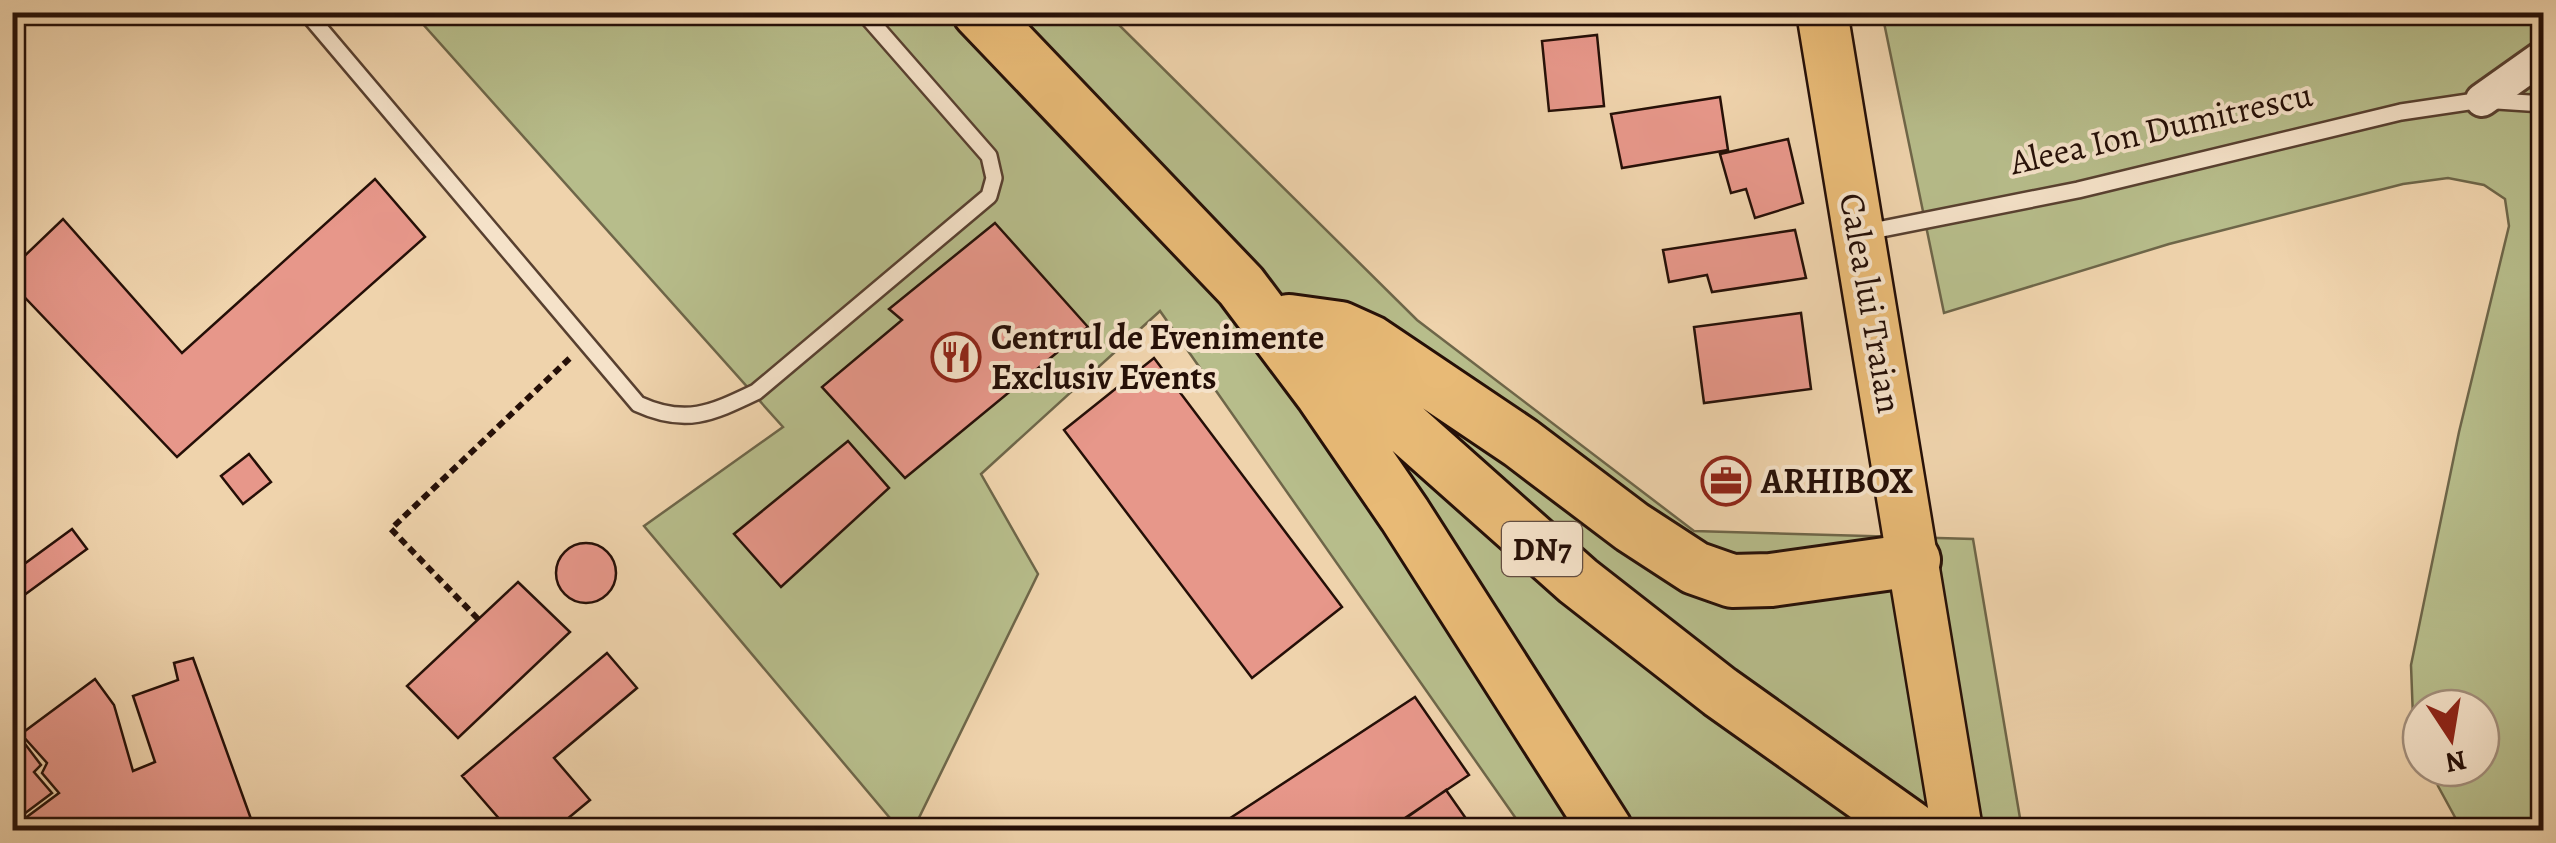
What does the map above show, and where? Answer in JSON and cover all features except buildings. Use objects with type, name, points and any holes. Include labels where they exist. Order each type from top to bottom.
[{"type":"highway","name":"DN7","points":[[979,12],[1241,286],[1405,514],[1606,830]]},
{"type":"highway","name":"DN7","points":[[1241,286],[1286,320],[1578,581],[1720,692],[1914,830]]},
{"type":"highway","points":[[1286,320],[1340,328],[1371,342],[1694,568],[1732,581],[1771,580],[1914,560]]},
{"type":"main road","name":"Calea lui Traian","points":[[1822,12],[1958,830]]},
{"type":"street","name":"Aleea Ion Dumitrescu","points":[[2482,100],[2544,56]]},
{"type":"lane","points":[[306,12],[638,404],[656,413],[686,416],[716,411],[756,392],[989,196],[994,178],[989,156],[863,12]]},
{"type":"lane","name":"Aleea Ion Dumitrescu","points":[[1859,234],[2078,190],[2401,112],[2482,100],[2544,104]]},
{"type":"path","points":[[478,619],[391,529],[586,343]]},
{"type":"green space","points":[[413,13],[1107,13],[1417,320],[1694,531],[1973,539],[2022,830],[1524,830],[1160,311],[981,474],[1038,574],[913,830],[900,830],[644,526],[783,427]]},
{"type":"green space","points":[[1882,13],[2543,13],[2543,830],[2462,830],[2439,788],[2501,788],[2501,688],[2412,688],[2411,665],[2459,432],[2509,226],[2505,199],[2484,185],[2448,178],[2403,184],[2169,244],[1944,313]]},
{"type":"place","name":"Centrul de Evenimente Exclusiv Events","points":[[956,357]]},
{"type":"place","name":"ARHIBOX","points":[[1726,481]]}]
